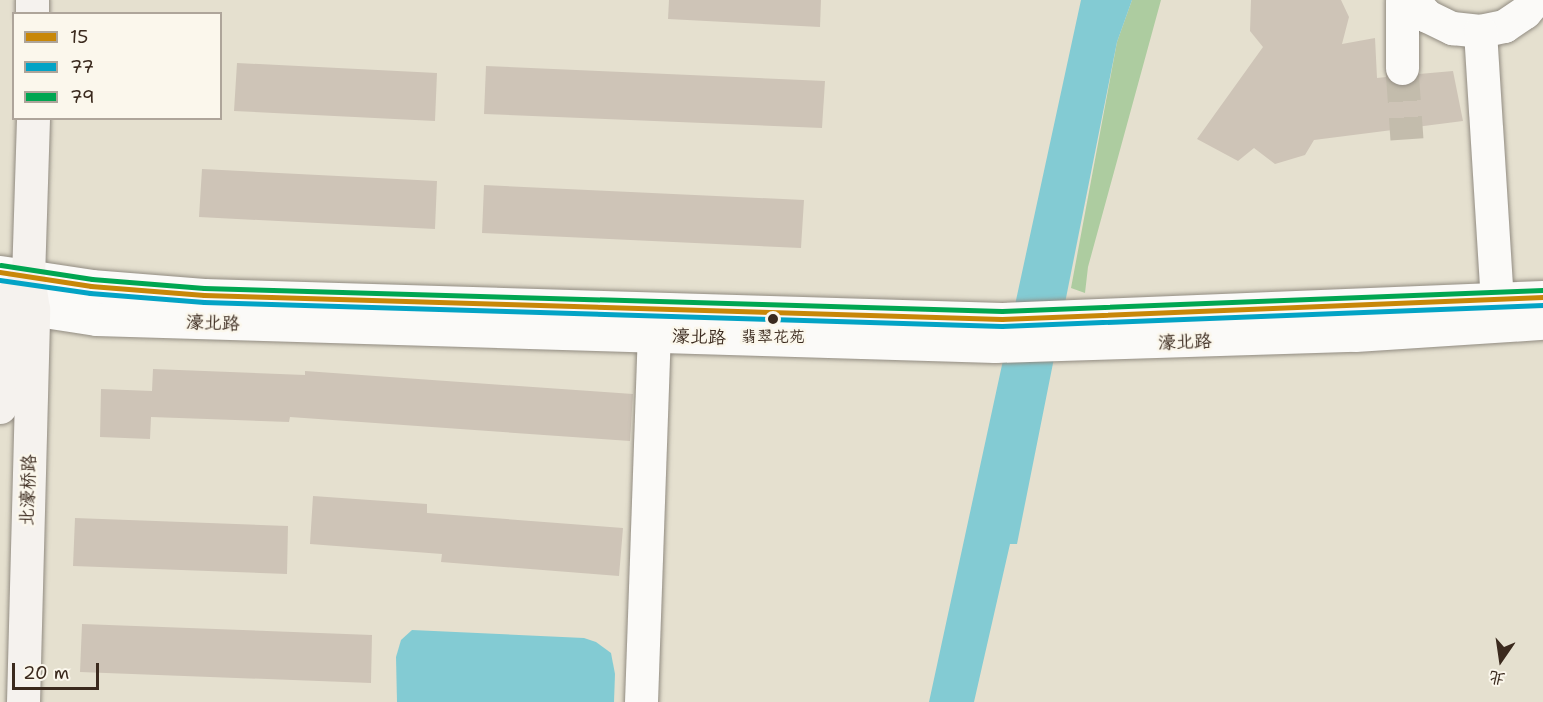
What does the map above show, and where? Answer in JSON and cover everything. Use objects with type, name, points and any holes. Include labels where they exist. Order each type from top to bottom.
[{"type":"main road","name":"北濠桥路","points":[[0,407],[33,120]]},
{"type":"main road","name":"北濠桥路","points":[[13,293],[23,702]]},
{"type":"street","points":[[1402,0],[1402,68]]},
{"type":"street","points":[[1412,0],[1428,16],[1452,28],[1480,31],[1504,26],[1525,12],[1535,0]]},
{"type":"street","points":[[1480,31],[1497,301]]},
{"type":"street","name":"濠北路","points":[[13,293],[96,319],[655,323],[999,332],[1354,335],[1543,323]]},
{"type":"street","name":"濠北路","points":[[1070,332],[1543,297]]},
{"type":"street","points":[[640,702],[655,323]]},
{"type":"green space","points":[[1132,0],[1161,0],[1088,267],[1085,293],[1071,288],[1117,42]]},
{"type":"water","points":[[1081,0],[1132,0],[1117,42],[1017,544],[1010,544],[974,702],[929,702]]},
{"type":"water","points":[[412,630],[584,638],[596,642],[611,653],[615,674],[614,702],[397,702],[396,657],[401,640]]},
{"type":"building","points":[[669,0],[821,0],[820,27],[668,19]]},
{"type":"building","points":[[1251,0],[1341,0],[1349,17],[1342,44],[1375,38],[1377,78],[1386,77],[1403,87],[1412,84],[1419,74],[1453,71],[1463,121],[1314,140],[1305,155],[1275,164],[1254,148],[1238,161],[1197,139],[1263,47],[1250,31]]},
{"type":"building","points":[[237,63],[437,73],[435,121],[234,111]]},
{"type":"building","points":[[486,66],[825,81],[822,128],[484,114]]},
{"type":"building","points":[[202,169],[437,181],[435,229],[199,217]]},
{"type":"building","points":[[484,185],[804,200],[801,248],[482,233]]},
{"type":"building","points":[[153,369],[305,375],[305,371],[633,394],[630,441],[290,417],[289,422],[151,417],[150,439],[100,437],[101,389],[152,391]]},
{"type":"building","points":[[313,496],[427,504],[427,513],[623,528],[619,576],[441,562],[442,554],[310,544]]},
{"type":"building","points":[[75,518],[288,526],[287,574],[73,566]]},
{"type":"building","points":[[82,624],[372,635],[371,683],[80,672]]},
{"type":"tunnel","points":[[1402,68],[1407,139]]},
{"type":"transit line","name":"79","points":[[1,265],[92,279],[204,288],[1002,311],[1543,290]]},
{"type":"transit line","name":"15","points":[[0,272],[91,286],[204,295],[1002,319],[1543,297]]},
{"type":"transit line","name":"77","points":[[0,280],[90,293],[204,302],[1002,326],[1543,305]]},
{"type":"place","name":"翡翠花苑","points":[[773,319]]}]
